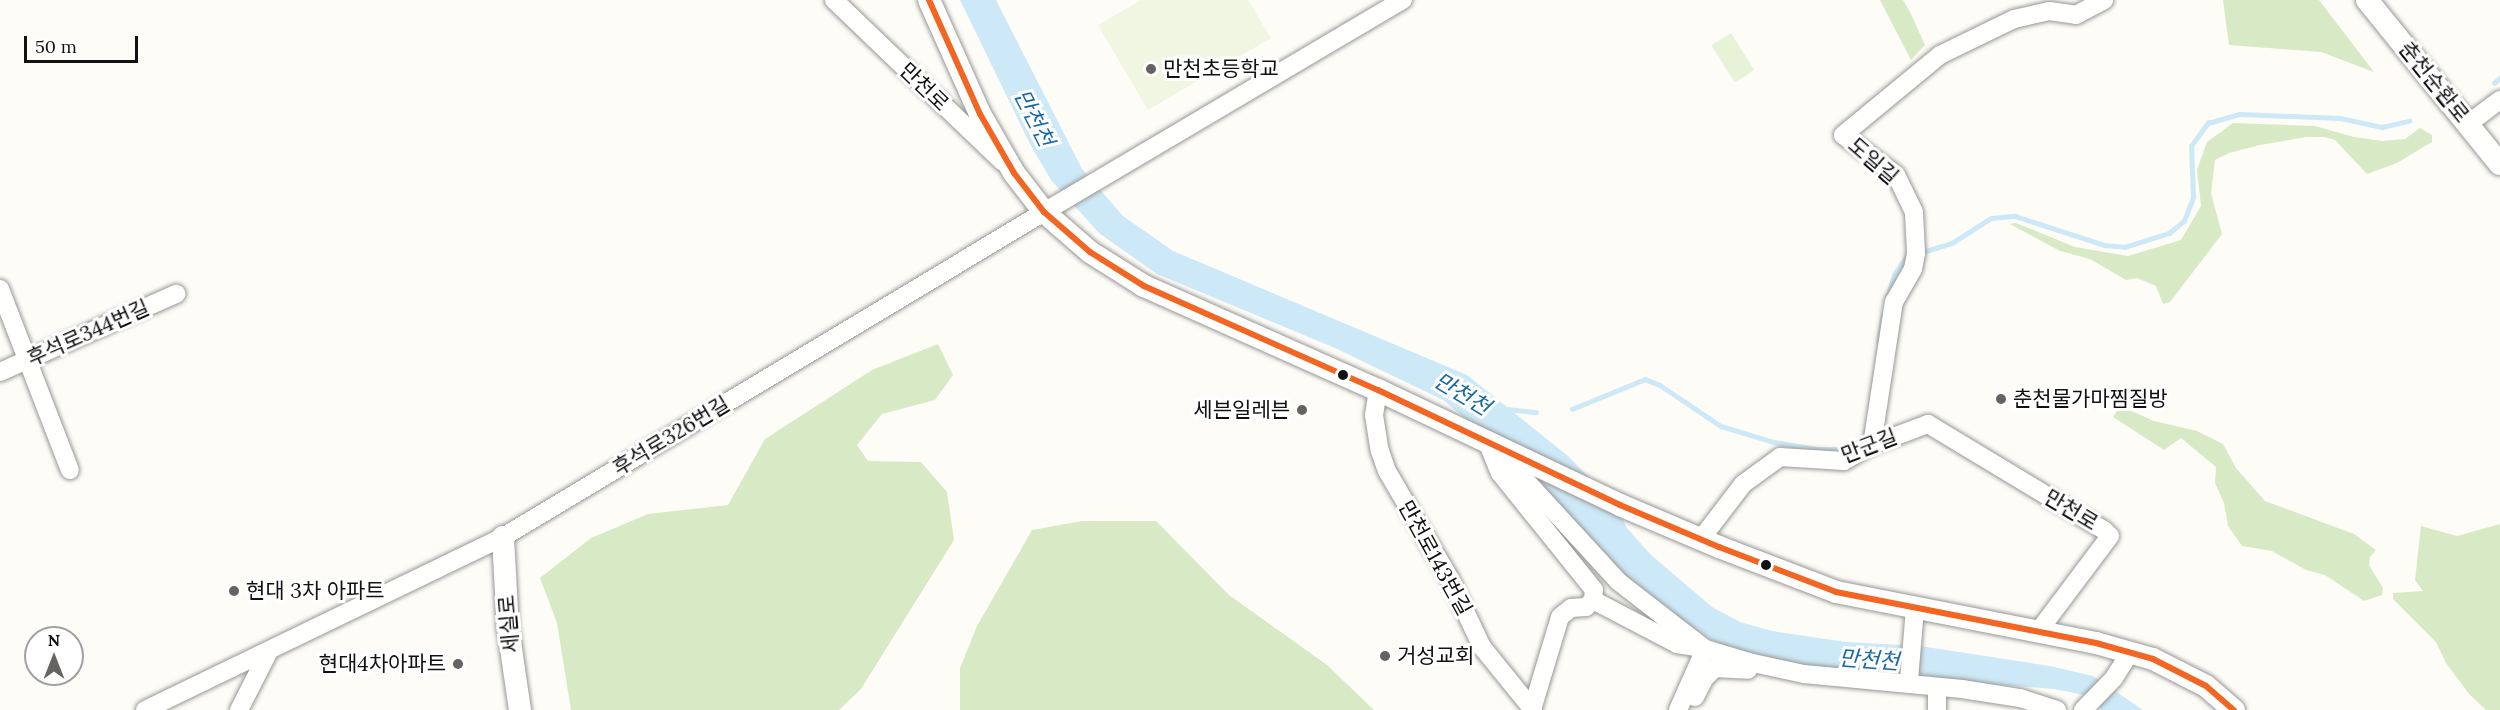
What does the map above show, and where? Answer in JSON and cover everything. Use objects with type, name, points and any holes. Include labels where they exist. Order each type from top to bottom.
[{"type":"street","name":"만천로","points":[[834,0],[1014,173],[1053,207],[1090,252],[1144,286],[1378,390],[1620,505],[1701,539]]},
{"type":"street","name":"만천로","points":[[929,0],[980,114],[1014,173]]},
{"type":"street","name":"후석로326번길","points":[[145,710],[503,537],[1403,0]]},
{"type":"street","name":"도일길","points":[[1872,445],[1894,302],[1912,269],[1916,253],[1914,212],[1896,175],[1843,135],[1940,55],[2014,19],[2049,11],[2076,15],[2104,0]]},
{"type":"street","name":"춘천순환로","points":[[2367,0],[2500,164]]},
{"type":"street","points":[[2468,124],[2500,100]]},
{"type":"street","points":[[0,289],[70,470]]},
{"type":"street","name":"후석로344번길","points":[[0,372],[176,294]]},
{"type":"street","name":"만천로143번길","points":[[1378,390],[1375,422],[1387,471],[1450,579],[1482,647],[1532,710]]},
{"type":"street","name":"만천로","points":[[1928,424],[2104,530],[2110,536],[2038,632]]},
{"type":"street","name":"만군길","points":[[1701,539],[1743,484],[1780,457],[1844,461],[1872,445],[1928,424]]},
{"type":"street","points":[[1494,446],[1500,473],[1594,590],[1593,600],[1586,607],[1571,608],[1560,617],[1532,710]]},
{"type":"street","points":[[1494,446],[1619,582],[1706,649]]},
{"type":"street","name":"세실로","points":[[503,537],[508,628],[520,710]]},
{"type":"street","points":[[1701,539],[1836,592],[2096,643],[2153,658],[2206,686],[2234,710]]},
{"type":"street","points":[[1593,600],[1677,644],[1706,649],[1753,663],[1804,674],[1910,682],[2020,698],[2057,710]]},
{"type":"street","points":[[1910,682],[1915,609]]},
{"type":"street","points":[[1687,710],[1706,649]]},
{"type":"street","points":[[239,710],[269,651]]},
{"type":"street","points":[[2084,710],[2114,678],[2130,652]]},
{"type":"street","points":[[1687,710],[1704,679],[1714,668],[1733,667],[1805,680],[1936,691],[1972,691],[2011,710]]},
{"type":"street","points":[[1936,691],[1938,710]]},
{"type":"green space","points":[[1141,0],[1248,0],[1271,38],[1148,110],[1098,25]]},
{"type":"green space","points":[[1880,0],[1903,0],[1910,12],[1925,45],[1911,60]]},
{"type":"green space","points":[[2223,0],[2319,0],[2374,72],[2321,52],[2229,45]]},
{"type":"green space","points":[[1731,33],[1754,70],[1735,83],[1711,45]]},
{"type":"green space","points":[[2233,123],[2315,126],[2354,137],[2382,141],[2405,139],[2420,128],[2432,135],[2432,142],[2397,163],[2367,174],[2335,140],[2324,137],[2306,137],[2260,145],[2229,153],[2215,160],[2211,193],[2222,234],[2170,302],[2163,304],[2156,286],[2137,278],[2126,280],[2090,259],[2060,251],[2010,224],[2016,223],[2075,247],[2128,256],[2181,240],[2201,206],[2197,170],[2207,142]]},
{"type":"green space","points":[[938,344],[953,375],[935,400],[882,414],[857,445],[868,461],[921,462],[947,492],[954,540],[861,689],[839,710],[571,710],[557,623],[540,578],[591,538],[648,514],[728,505],[765,439],[872,370]]},
{"type":"green space","points":[[2120,406],[2154,421],[2197,431],[2223,444],[2236,468],[2265,501],[2354,534],[2376,550],[2370,557],[2369,565],[2383,588],[2382,595],[2364,601],[2325,575],[2306,570],[2272,551],[2242,546],[2228,526],[2224,503],[2215,483],[2216,467],[2181,438],[2164,450],[2113,417]]},
{"type":"green space","points":[[1082,521],[1156,521],[1229,595],[1327,665],[1374,710],[960,710],[960,668],[977,626],[1032,530]]},
{"type":"green space","points":[[2500,524],[2500,710],[2486,710],[2469,694],[2446,663],[2436,642],[2393,599],[2393,593],[2423,591],[2415,580],[2421,526],[2457,536]]},
{"type":"water","name":"만천천","points":[[960,0],[996,0],[1082,169],[1123,216],[1173,251],[1467,375],[1568,456],[1614,503],[1627,528],[1650,554],[1712,607],[1740,622],[1772,631],[1846,642],[1920,646],[2050,666],[2093,676],[2143,710],[2102,710],[2089,696],[2055,689],[1804,670],[1754,659],[1710,639],[1621,577],[1562,513],[1540,481],[1443,400],[1335,348],[1157,274],[1100,234],[1051,180],[1030,144]]},
{"type":"waterway","points":[[2494,83],[2500,78]]},
{"type":"waterway","points":[[1926,251],[1952,243],[1991,218],[2015,216],[2104,245],[2125,247],[2169,233],[2184,221],[2193,197],[2191,146],[2208,123],[2240,114],[2340,118],[2382,127],[2409,121]]},
{"type":"waterway","points":[[1887,298],[1894,275],[1906,257]]},
{"type":"waterway","points":[[1878,342],[1883,315]]},
{"type":"waterway","points":[[1572,409],[1645,379],[1660,385],[1721,426],[1774,442],[1817,449],[1846,449],[1864,437],[1866,429]]},
{"type":"waterway","points":[[1506,409],[1536,412]]},
{"type":"transit line","points":[[929,0],[980,114],[1014,173],[1044,212],[1090,252],[1144,286],[1378,390],[1620,505],[1719,547],[1836,592],[2096,643],[2153,659],[2206,686],[2234,710]]},
{"type":"place","name":"만천초등학교","points":[[1151,69]]},
{"type":"place","name":"춘천물가마찜질방","points":[[2001,399]]},
{"type":"place","name":"세븐일레븐","points":[[1302,410]]},
{"type":"place","name":"현대 3차 아파트","points":[[234,591]]},
{"type":"place","name":"거성교회","points":[[1385,656]]},
{"type":"place","name":"현대4차아파트","points":[[458,664]]}]
